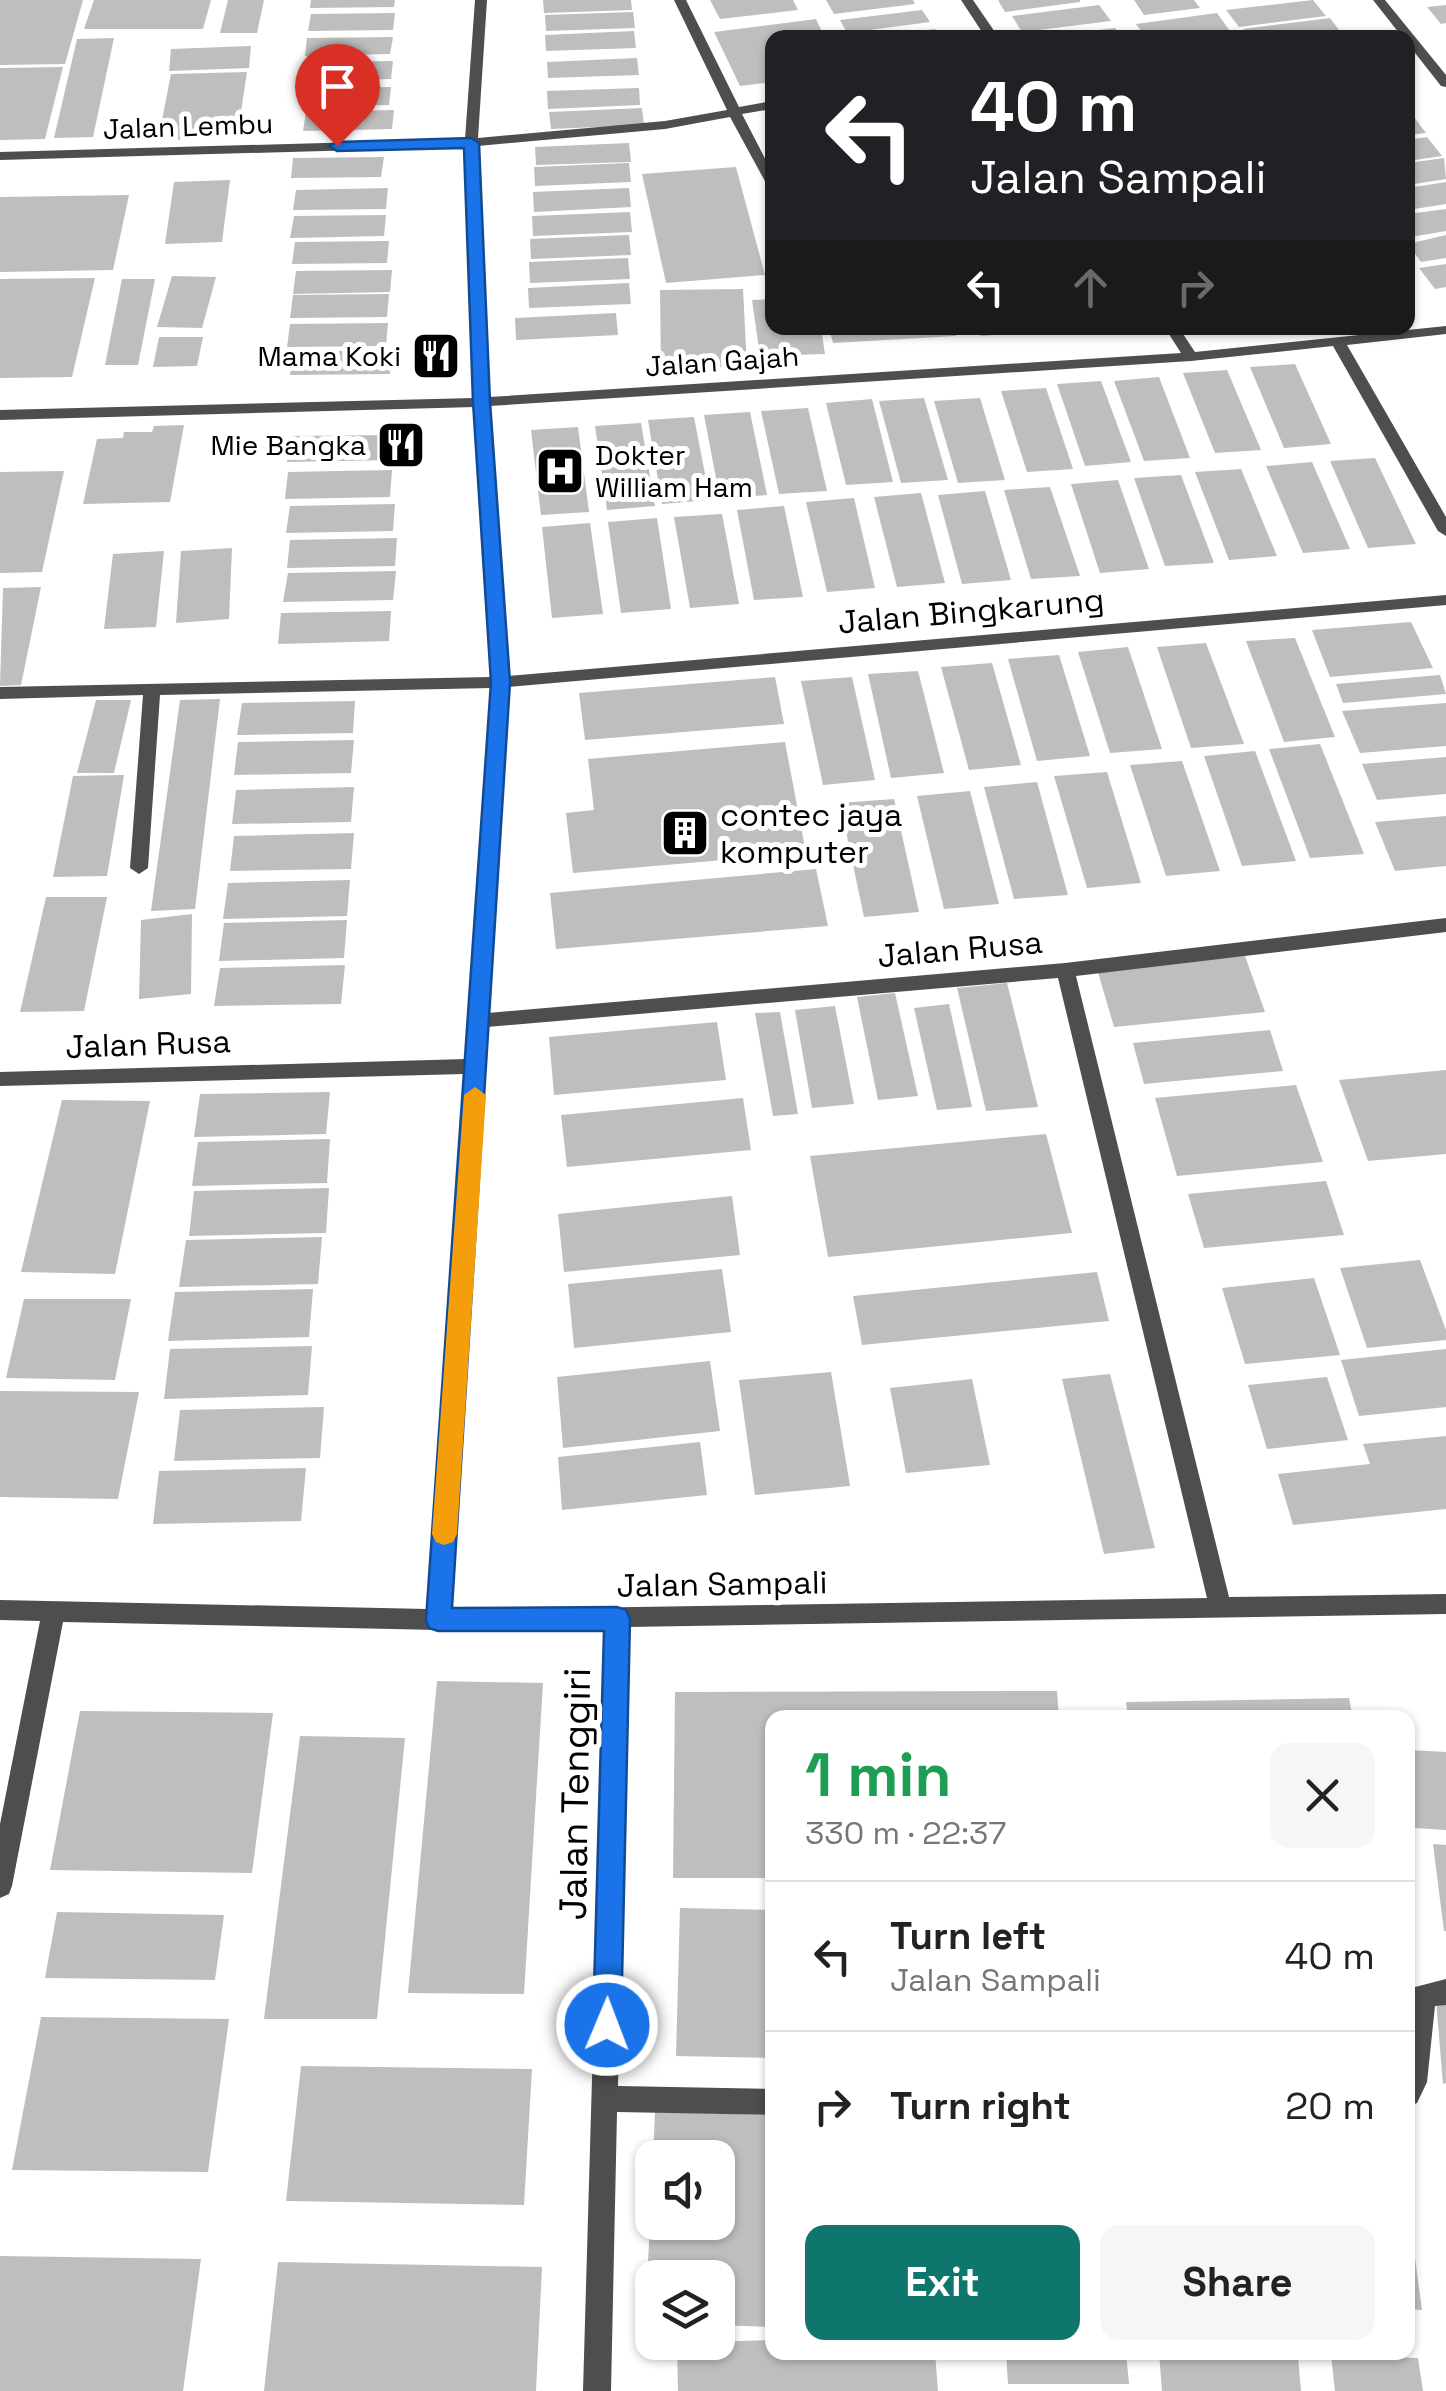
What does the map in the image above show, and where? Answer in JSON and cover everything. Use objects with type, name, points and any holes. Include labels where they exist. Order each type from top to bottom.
[{"type":"street","points":[[438,1620],[500,682],[471,143],[481,0]]},
{"type":"street","points":[[680,0],[765,170]]},
{"type":"street","points":[[967,0],[987,30]]},
{"type":"street","points":[[1379,0],[1403,30]]},
{"type":"street","points":[[1415,45],[1446,83]]},
{"type":"street","name":"Jalan Lembu","points":[[0,156],[471,143],[665,126],[765,106]]},
{"type":"street","name":"Jalan Gajah","points":[[1415,333],[1446,330]]},
{"type":"street","points":[[1176,335],[1190,356]]},
{"type":"street","name":"Jalan Gajah","points":[[0,415],[482,402],[1190,356],[1396,335]]},
{"type":"street","points":[[1337,341],[1446,531]]},
{"type":"street","name":"Jalan Bingkarung","points":[[0,693],[500,682],[1446,600]]},
{"type":"street","points":[[139,868],[152,688]]},
{"type":"street","name":"Jalan Rusa","points":[[478,1021],[1065,970],[1446,925]]},
{"type":"street","points":[[1065,970],[1220,1605]]},
{"type":"street","name":"Jalan Rusa","points":[[0,1079],[477,1066]]},
{"type":"street","name":"Jalan Sampali","points":[[0,1610],[438,1620],[1446,1604]]},
{"type":"street","points":[[0,1886],[54,1609]]},
{"type":"street","name":"Jalan Tenggiri","points":[[597,2391],[617,1619]]},
{"type":"street","points":[[1415,2060],[1424,1996],[1446,1992]]},
{"type":"street","points":[[605,2099],[765,2102]]},
{"type":"building","points":[[0,0],[83,0],[65,64],[0,65]]},
{"type":"building","points":[[94,0],[211,0],[203,29],[84,29]]},
{"type":"building","points":[[228,0],[264,0],[257,33],[220,33]]},
{"type":"building","points":[[311,0],[395,0],[394,7],[310,8]]},
{"type":"building","points":[[543,0],[631,0],[632,10],[544,13]]},
{"type":"building","points":[[710,0],[793,0],[798,10],[720,19]]},
{"type":"building","points":[[826,0],[913,0],[915,4],[834,14]]},
{"type":"building","points":[[998,0],[1080,0],[1080,2],[1005,12]]},
{"type":"building","points":[[1134,0],[1194,0],[1200,8],[1144,15]]},
{"type":"building","points":[[1313,0],[1326,16],[1239,27],[1226,10]]},
{"type":"building","points":[[1099,5],[1111,21],[1021,30],[1012,16]]},
{"type":"building","points":[[1446,5],[1446,23],[1441,24],[1427,7]]},
{"type":"building","points":[[922,10],[930,22],[845,30],[840,20]]},
{"type":"building","points":[[633,12],[635,28],[546,31],[545,15]]},
{"type":"building","points":[[395,13],[393,30],[308,31],[311,14]]},
{"type":"building","points":[[1217,13],[1229,30],[1140,30],[1136,24]]},
{"type":"building","points":[[1330,18],[1339,30],[1244,30]]},
{"type":"building","points":[[816,19],[821,30],[765,30],[765,83],[740,86],[714,32]]},
{"type":"building","points":[[634,31],[636,48],[546,51],[545,35]]},
{"type":"building","points":[[393,37],[390,54],[305,56],[307,38]]},
{"type":"building","points":[[114,38],[93,137],[54,138],[77,39]]},
{"type":"building","points":[[251,46],[249,68],[169,71],[171,49]]},
{"type":"building","points":[[637,58],[639,75],[548,78],[547,62]]},
{"type":"building","points":[[393,61],[391,79],[304,81],[307,62]]},
{"type":"building","points":[[63,67],[45,139],[0,140],[0,68]]},
{"type":"building","points":[[247,72],[237,138],[158,140],[171,74]]},
{"type":"building","points":[[391,87],[389,105],[301,107],[304,88]]},
{"type":"building","points":[[639,88],[640,105],[548,109],[547,91]]},
{"type":"building","points":[[642,108],[644,125],[551,129],[549,112]]},
{"type":"building","points":[[394,110],[392,129],[303,131],[306,112]]},
{"type":"building","points":[[1415,118],[1426,133],[1415,134]]},
{"type":"building","points":[[1427,137],[1442,156],[1415,160],[1415,139]]},
{"type":"building","points":[[629,143],[631,162],[536,165],[535,147]]},
{"type":"building","points":[[384,157],[381,177],[291,178],[293,158]]},
{"type":"building","points":[[1444,158],[1446,179],[1415,184],[1415,162]]},
{"type":"building","points":[[629,163],[631,182],[535,186],[534,167]]},
{"type":"building","points":[[736,167],[765,275],[666,283],[642,174]]},
{"type":"building","points":[[230,180],[222,242],[165,244],[174,182]]},
{"type":"building","points":[[1446,182],[1446,204],[1415,209],[1415,187]]},
{"type":"building","points":[[388,188],[386,209],[293,210],[296,190]]},
{"type":"building","points":[[629,188],[631,207],[534,212],[533,192]]},
{"type":"building","points":[[129,195],[113,270],[0,272],[0,197]]},
{"type":"building","points":[[1446,209],[1446,231],[1415,236],[1415,213]]},
{"type":"building","points":[[630,212],[632,232],[533,236],[532,216]]},
{"type":"building","points":[[386,215],[384,236],[290,238],[294,216]]},
{"type":"building","points":[[629,235],[631,255],[531,259],[530,239]]},
{"type":"building","points":[[1446,235],[1446,258],[1421,262],[1415,254],[1415,242]]},
{"type":"building","points":[[389,241],[387,263],[292,264],[295,242]]},
{"type":"building","points":[[628,258],[630,279],[530,283],[529,262]]},
{"type":"building","points":[[1446,264],[1446,287],[1435,289],[1419,268]]},
{"type":"building","points":[[392,270],[390,292],[293,294],[296,271]]},
{"type":"building","points":[[172,276],[216,277],[202,328],[157,327]]},
{"type":"building","points":[[95,278],[72,377],[0,378],[0,279]]},
{"type":"building","points":[[122,279],[155,279],[138,365],[105,365]]},
{"type":"building","points":[[629,283],[631,304],[529,308],[528,288]]},
{"type":"building","points":[[743,289],[747,367],[661,368],[660,290]]},
{"type":"building","points":[[389,294],[387,317],[290,318],[293,295]]},
{"type":"building","points":[[765,299],[765,335],[822,335],[825,354],[760,356],[752,300]]},
{"type":"building","points":[[616,313],[618,335],[516,340],[515,318]]},
{"type":"building","points":[[388,323],[386,346],[287,347],[290,324]]},
{"type":"building","points":[[831,335],[956,336],[833,343]]},
{"type":"building","points":[[159,337],[203,337],[197,366],[153,367]]},
{"type":"building","points":[[392,350],[390,374],[290,375],[293,352]]},
{"type":"building","points":[[1295,364],[1331,444],[1284,448],[1250,367]]},
{"type":"building","points":[[1227,370],[1261,450],[1215,453],[1183,373]]},
{"type":"building","points":[[1159,377],[1190,458],[1144,461],[1114,381]]},
{"type":"building","points":[[1101,381],[1131,462],[1085,466],[1057,384]]},
{"type":"building","points":[[1046,388],[1073,469],[1027,472],[1001,391]]},
{"type":"building","points":[[924,398],[948,480],[901,483],[879,401]]},
{"type":"building","points":[[980,398],[1005,480],[958,483],[934,401]]},
{"type":"building","points":[[872,399],[893,482],[846,485],[826,403]]},
{"type":"building","points":[[808,408],[827,491],[779,494],[761,411]]},
{"type":"building","points":[[750,412],[767,495],[720,499],[704,415]]},
{"type":"building","points":[[694,417],[710,500],[662,504],[648,420]]},
{"type":"building","points":[[641,423],[655,506],[607,510],[595,426]]},
{"type":"building","points":[[184,425],[170,502],[83,504],[97,439],[123,438],[124,432],[152,432],[154,426]]},
{"type":"building","name":"Dokter William Ham","points":[[578,427],[589,512],[541,515],[531,430]]},
{"type":"building","points":[[392,435],[390,460],[287,462],[291,436]]},
{"type":"building","points":[[1375,458],[1416,544],[1368,548],[1330,461]]},
{"type":"building","points":[[1312,462],[1350,549],[1303,553],[1266,466]]},
{"type":"building","points":[[1241,469],[1277,556],[1229,560],[1195,472]]},
{"type":"building","points":[[392,470],[390,497],[285,499],[288,472]]},
{"type":"building","points":[[64,471],[42,572],[0,573],[0,472]]},
{"type":"building","points":[[1181,475],[1214,563],[1165,566],[1134,478]]},
{"type":"building","points":[[1118,480],[1149,569],[1100,573],[1071,484]]},
{"type":"building","points":[[1050,487],[1080,576],[1031,579],[1004,490]]},
{"type":"building","points":[[985,491],[1011,580],[962,584],[938,495]]},
{"type":"building","points":[[921,493],[945,583],[897,587],[874,497]]},
{"type":"building","points":[[854,498],[875,588],[827,592],[806,502]]},
{"type":"building","points":[[395,504],[393,531],[286,533],[290,506]]},
{"type":"building","points":[[784,506],[803,597],[754,600],[737,510]]},
{"type":"building","points":[[722,514],[739,604],[690,608],[674,517]]},
{"type":"building","points":[[657,518],[671,609],[621,613],[608,522]]},
{"type":"building","points":[[590,523],[603,614],[552,618],[542,527]]},
{"type":"building","points":[[397,538],[395,566],[287,568],[290,540]]},
{"type":"building","points":[[232,548],[229,619],[176,623],[181,551]]},
{"type":"building","points":[[164,551],[156,627],[104,629],[113,554]]},
{"type":"building","points":[[396,571],[393,600],[283,602],[288,573]]},
{"type":"building","points":[[41,587],[21,685],[0,686],[3,588]]},
{"type":"building","points":[[391,611],[389,641],[278,644],[281,613]]},
{"type":"building","points":[[1411,622],[1433,668],[1330,677],[1312,630]]},
{"type":"building","points":[[1295,638],[1335,737],[1284,742],[1246,641]]},
{"type":"building","points":[[1206,643],[1244,744],[1191,748],[1157,647]]},
{"type":"building","points":[[1128,647],[1162,749],[1110,753],[1078,652]]},
{"type":"building","points":[[1059,655],[1090,756],[1037,761],[1008,659]]},
{"type":"building","points":[[992,663],[1021,765],[969,770],[941,667]]},
{"type":"building","points":[[918,671],[944,773],[891,778],[868,674]]},
{"type":"building","points":[[1440,675],[1446,694],[1343,703],[1336,684]]},
{"type":"building","points":[[775,677],[784,724],[585,740],[579,693]]},
{"type":"building","points":[[852,677],[875,780],[823,785],[801,681]]},
{"type":"building","points":[[220,699],[195,909],[151,911],[180,700]]},
{"type":"building","points":[[96,700],[131,700],[114,773],[77,773]]},
{"type":"building","points":[[355,701],[353,733],[237,735],[242,703]]},
{"type":"building","points":[[1446,703],[1446,746],[1360,753],[1342,711]]},
{"type":"building","points":[[354,740],[351,773],[234,775],[238,742]]},
{"type":"building","points":[[785,742],[806,853],[573,873],[566,813],[594,810],[588,759]]},
{"type":"building","points":[[1320,744],[1364,854],[1310,858],[1269,749]]},
{"type":"building","points":[[1255,751],[1296,861],[1242,866],[1204,756]]},
{"type":"building","points":[[1446,757],[1446,794],[1377,800],[1362,764]]},
{"type":"building","points":[[1182,761],[1220,871],[1166,876],[1130,765]]},
{"type":"building","points":[[1107,772],[1141,883],[1087,888],[1054,776]]},
{"type":"building","points":[[124,775],[107,876],[53,877],[73,776]]},
{"type":"building","points":[[1037,782],[1068,895],[1014,899],[984,787]]},
{"type":"building","points":[[354,787],[351,822],[232,824],[236,790]]},
{"type":"building","points":[[970,791],[999,904],[944,909],[917,796]]},
{"type":"building","points":[[894,799],[919,912],[864,917],[840,803]]},
{"type":"building","points":[[1446,816],[1446,866],[1395,871],[1375,822]]},
{"type":"building","points":[[354,833],[351,869],[230,871],[234,836]]},
{"type":"building","points":[[816,869],[828,926],[556,949],[550,893]]},
{"type":"building","points":[[350,880],[347,916],[223,919],[228,883]]},
{"type":"building","points":[[46,897],[107,897],[84,1011],[20,1012]]},
{"type":"building","points":[[192,914],[191,994],[139,999],[141,920]]},
{"type":"building","points":[[347,920],[344,958],[219,961],[224,923]]},
{"type":"building","points":[[1245,956],[1265,1012],[1114,1027],[1097,969]]},
{"type":"building","points":[[345,965],[341,1004],[214,1006],[220,968]]},
{"type":"building","points":[[1007,983],[1038,1107],[986,1111],[957,988]]},
{"type":"building","points":[[895,993],[918,1096],[878,1100],[857,997]]},
{"type":"building","points":[[949,1004],[972,1107],[937,1110],[914,1008]]},
{"type":"building","points":[[835,1006],[854,1104],[812,1108],[795,1010]]},
{"type":"building","points":[[780,1012],[798,1114],[773,1116],[755,1013]]},
{"type":"building","points":[[717,1022],[726,1080],[554,1095],[549,1037]]},
{"type":"building","points":[[1270,1030],[1283,1071],[1144,1084],[1133,1043]]},
{"type":"building","points":[[1446,1070],[1446,1154],[1368,1161],[1339,1080]]},
{"type":"building","points":[[1296,1085],[1323,1162],[1177,1176],[1155,1098]]},
{"type":"building","points":[[330,1092],[326,1134],[194,1137],[200,1094]]},
{"type":"building","points":[[743,1098],[751,1150],[567,1167],[561,1115]]},
{"type":"building","points":[[62,1100],[150,1101],[115,1274],[21,1272]]},
{"type":"building","points":[[1046,1134],[1072,1233],[828,1257],[810,1156]]},
{"type":"building","points":[[330,1139],[327,1183],[192,1186],[198,1142]]},
{"type":"building","points":[[1326,1181],[1344,1235],[1204,1248],[1188,1194]]},
{"type":"building","points":[[329,1188],[326,1233],[189,1236],[194,1191]]},
{"type":"building","points":[[732,1196],[740,1255],[564,1272],[558,1214]]},
{"type":"building","points":[[322,1237],[318,1284],[179,1287],[186,1240]]},
{"type":"building","points":[[1420,1260],[1446,1330],[1446,1340],[1367,1348],[1340,1268]]},
{"type":"building","points":[[722,1269],[731,1332],[574,1348],[568,1284]]},
{"type":"building","points":[[1097,1272],[1109,1321],[862,1345],[853,1296]]},
{"type":"building","points":[[1314,1278],[1340,1355],[1245,1364],[1222,1288]]},
{"type":"building","points":[[313,1289],[309,1337],[168,1341],[175,1292]]},
{"type":"building","points":[[24,1299],[131,1299],[115,1380],[6,1378]]},
{"type":"building","points":[[312,1346],[308,1395],[164,1399],[170,1349]]},
{"type":"building","points":[[1446,1349],[1446,1407],[1359,1416],[1341,1360]]},
{"type":"building","points":[[710,1361],[720,1431],[563,1448],[557,1377]]},
{"type":"building","points":[[831,1372],[850,1486],[755,1495],[739,1380]]},
{"type":"building","points":[[1110,1374],[1155,1548],[1104,1554],[1062,1379]]},
{"type":"building","points":[[1327,1377],[1348,1440],[1267,1449],[1248,1385]]},
{"type":"building","points":[[972,1379],[990,1465],[906,1473],[890,1388]]},
{"type":"building","points":[[0,1391],[139,1392],[118,1499],[0,1497]]},
{"type":"building","points":[[324,1407],[320,1458],[174,1461],[180,1410]]},
{"type":"building","points":[[1446,1436],[1446,1509],[1293,1525],[1278,1474],[1370,1464],[1363,1444]]},
{"type":"building","points":[[700,1442],[707,1495],[562,1510],[558,1457]]},
{"type":"building","points":[[306,1468],[301,1521],[153,1524],[159,1471]]},
{"type":"building","points":[[437,1681],[543,1683],[524,1994],[408,1993]]},
{"type":"building","points":[[1057,1691],[1058,1710],[765,1710],[765,1878],[673,1878],[675,1692]]},
{"type":"building","points":[[1349,1698],[1351,1710],[1127,1710],[1126,1702]]},
{"type":"building","points":[[80,1711],[273,1713],[252,1873],[50,1870]]},
{"type":"building","points":[[300,1736],[405,1738],[377,2019],[264,2019]]},
{"type":"building","points":[[1415,1750],[1446,1752],[1446,1830],[1415,1828]]},
{"type":"building","points":[[1433,1844],[1446,1845],[1446,1931],[1444,1931]]},
{"type":"building","points":[[680,1908],[765,1910],[765,2058],[676,2056]]},
{"type":"building","points":[[57,1912],[224,1915],[215,1980],[45,1978]]},
{"type":"building","points":[[1436,2000],[1446,2001],[1443,2084]]},
{"type":"building","points":[[41,2017],[229,2019],[208,2172],[12,2170]]},
{"type":"building","points":[[301,2066],[532,2069],[524,2205],[286,2201]]},
{"type":"building","points":[[655,2112],[765,2115],[765,2327],[735,2326],[735,2260],[648,2260],[649,2240],[735,2240],[735,2140],[654,2140]]},
{"type":"building","points":[[0,2256],[201,2259],[183,2391],[0,2391]]},
{"type":"building","points":[[1415,2258],[1422,2310],[1415,2310]]},
{"type":"building","points":[[278,2262],[542,2267],[536,2391],[264,2391]]},
{"type":"building","points":[[765,2340],[765,2360],[936,2360],[938,2391],[678,2391],[677,2360],[735,2360],[735,2341]]},
{"type":"building","points":[[1418,2358],[1423,2391],[1335,2391],[1332,2360]]},
{"type":"building","points":[[1006,2360],[1127,2360],[1129,2384],[1008,2384]]},
{"type":"building","points":[[1160,2360],[1298,2360],[1301,2391],[1162,2391]]},
{"type":"slow traffic","points":[[444,1534],[475,1095]]},
{"type":"place","name":"Mama Koki","points":[[436,356]]},
{"type":"place","name":"Mie Bangka","points":[[401,445]]},
{"type":"place","name":"Dokter William Ham","points":[[560,471]]},
{"type":"place","name":"contec jaya komputer","points":[[685,833]]},
{"type":"route","points":[[337,146],[471,143],[500,682],[438,1620],[617,1619],[607,2025]]}]
